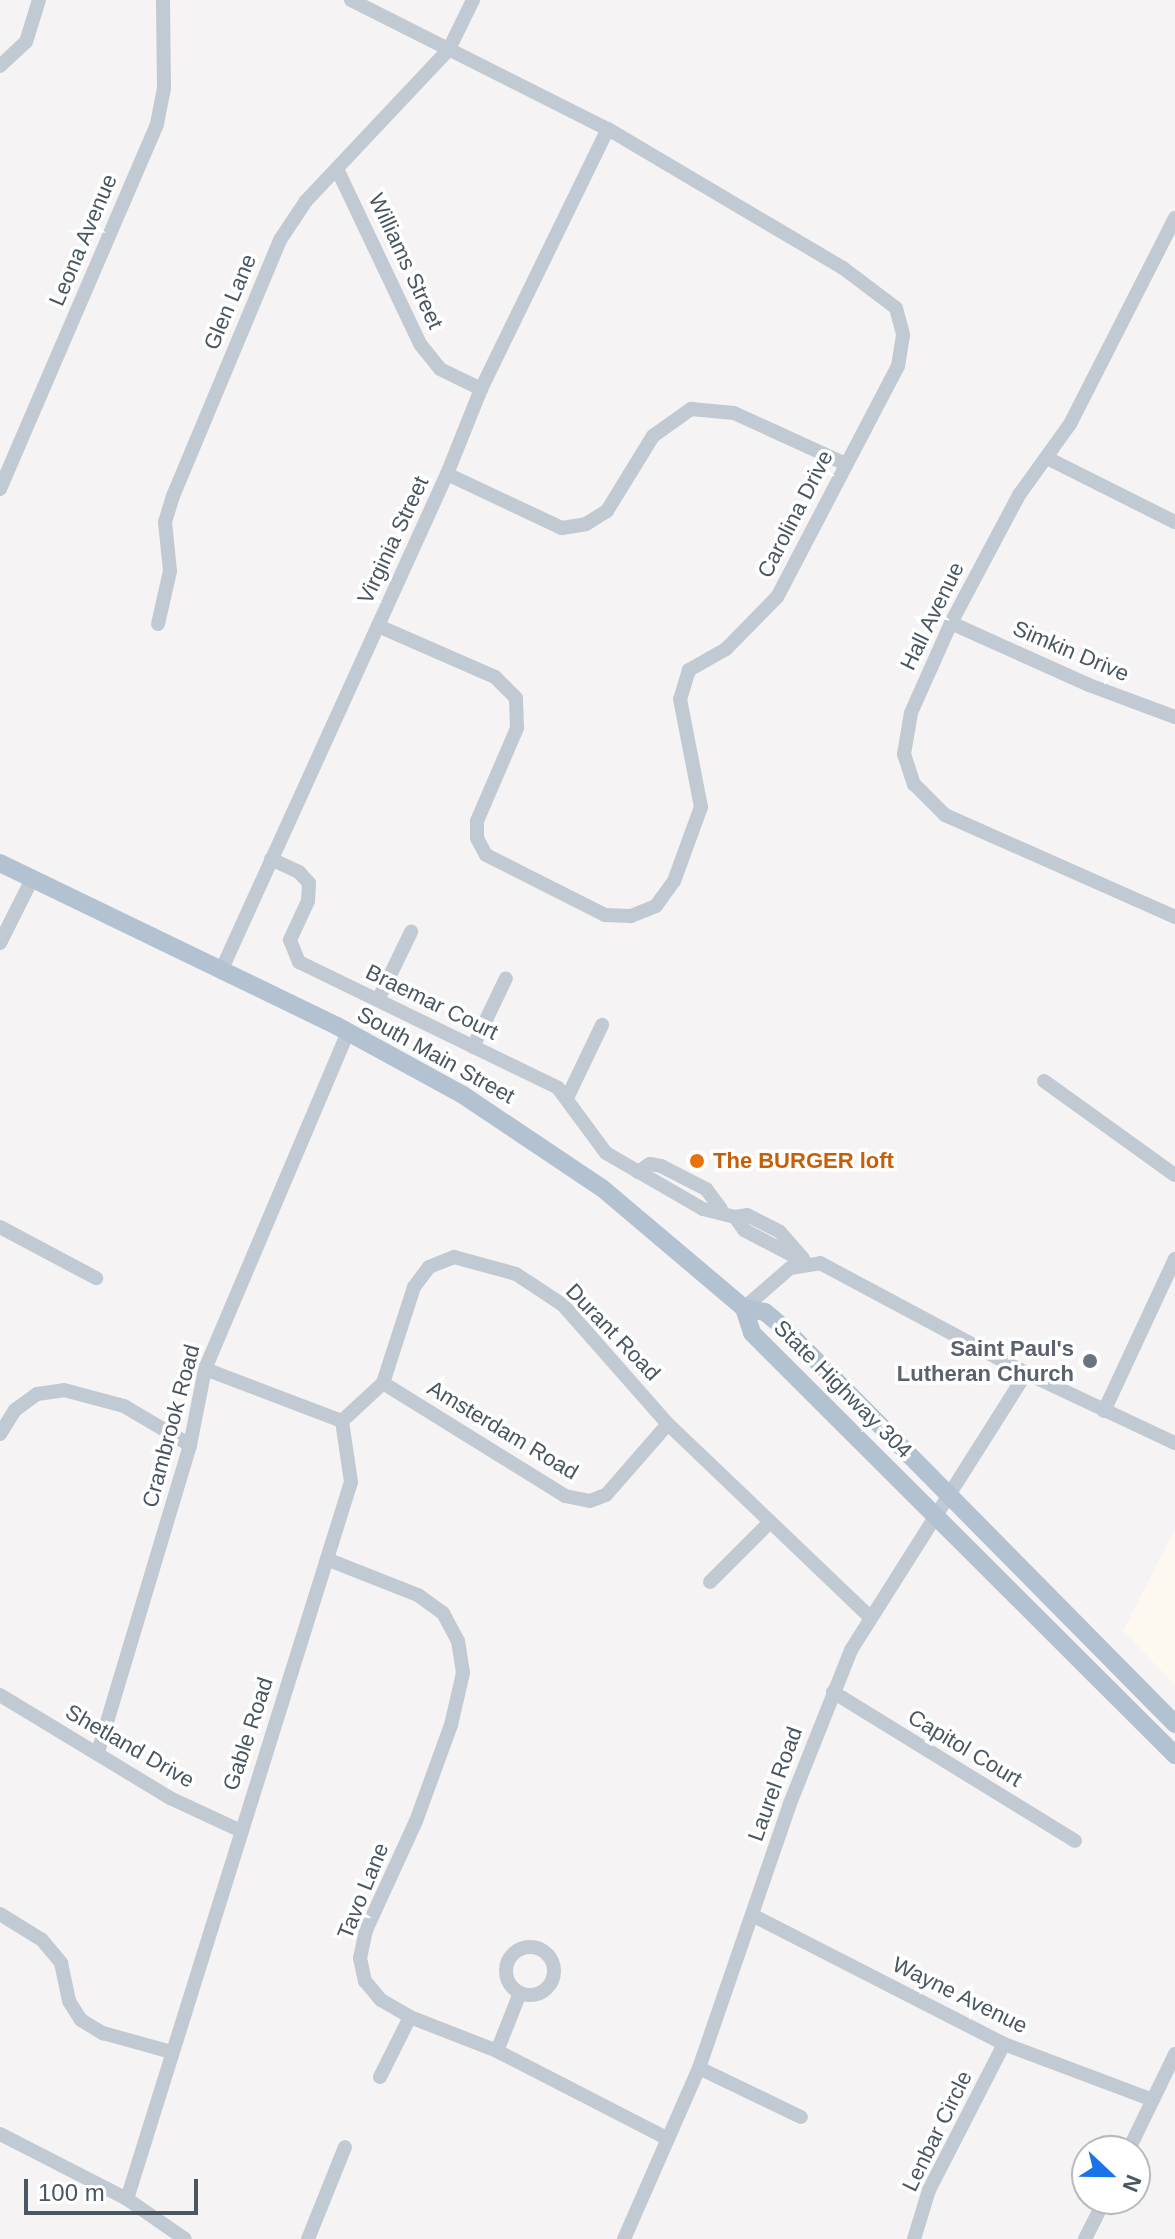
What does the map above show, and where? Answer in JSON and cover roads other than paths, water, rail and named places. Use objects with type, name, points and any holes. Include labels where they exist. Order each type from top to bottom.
[{"type":"main road","name":"South Main Street","points":[[0,863],[348,1032],[454,1089],[569,1164],[744,1308]]},
{"type":"main road","name":"State Highway 304","points":[[744,1308],[770,1315],[950,1493],[1175,1724]]},
{"type":"main road","name":"State Highway 304","points":[[744,1308],[752,1333],[1175,1755]]},
{"type":"street","points":[[1,62],[26,42],[39,0]]},
{"type":"street","name":"Leona Avenue","points":[[0,489],[5,459],[157,124],[164,87],[163,0]]},
{"type":"street","name":"Carolina Drive","points":[[351,0],[608,129],[843,268],[896,308],[903,335],[898,366],[777,597],[726,649],[689,670],[680,699],[701,807],[674,881],[656,906],[631,916],[605,915],[486,855],[477,838],[477,821],[515,734],[516,698],[495,677],[378,626]]},
{"type":"street","points":[[449,49],[473,0]]},
{"type":"street","name":"Glen Lane","points":[[158,624],[170,571],[165,522],[173,496],[280,240],[306,201],[338,171],[449,49]]},
{"type":"street","name":"Virginia Street","points":[[221,971],[447,474],[481,389],[608,129]]},
{"type":"street","name":"Williams Street","points":[[338,171],[420,344],[440,369],[481,389]]},
{"type":"street","name":"Hall Avenue","points":[[1173,226],[1049,459],[1019,495],[951,623],[911,713],[904,754],[914,784],[945,815],[1175,917]]},
{"type":"street","points":[[447,474],[562,528],[586,524],[607,511],[653,436],[691,409],[734,413],[846,464]]},
{"type":"street","points":[[1049,459],[1175,522]]},
{"type":"street","name":"Simkin Drive","points":[[951,623],[1089,685],[1175,717]]},
{"type":"street","name":"Braemar Court","points":[[271,859],[299,872],[309,883],[308,901],[290,940],[293,955],[568,1096]]},
{"type":"street","points":[[0,943],[32,879]]},
{"type":"street","points":[[378,1000],[411,932]]},
{"type":"street","points":[[473,1047],[506,978]]},
{"type":"street","points":[[602,1025],[568,1096],[595,1143],[703,1209],[721,1209],[735,1217],[747,1215],[780,1232],[805,1262]]},
{"type":"street","name":"Crambrook Road","points":[[98,1752],[190,1445],[205,1369],[348,1032]]},
{"type":"street","points":[[1044,1081],[1175,1175]]},
{"type":"street","points":[[0,1227],[96,1278]]},
{"type":"street","name":"Durant Road","points":[[342,1421],[383,1383],[414,1287],[429,1267],[454,1257],[516,1274],[563,1305],[668,1424],[869,1616]]},
{"type":"street","points":[[1104,1411],[1175,1259]]},
{"type":"street","points":[[744,1308],[778,1276],[805,1262],[824,1265],[1026,1373],[1175,1443]]},
{"type":"street","points":[[205,1369],[342,1421]]},
{"type":"street","name":"Laurel Road","points":[[624,2239],[699,2068],[833,1692],[869,1616],[1026,1373]]},
{"type":"street","name":"Amsterdam Road","points":[[383,1383],[551,1488],[590,1501],[606,1495],[668,1424]]},
{"type":"street","points":[[0,1434],[15,1410],[37,1394],[64,1390],[124,1406],[190,1445]]},
{"type":"street","name":"Gable Road","points":[[127,2199],[239,1830],[329,1560],[351,1482],[342,1421]]},
{"type":"street","points":[[710,1582],[770,1522]]},
{"type":"street","name":"Tavo Lane","points":[[329,1560],[418,1595],[443,1613],[458,1641],[463,1673],[451,1725],[416,1821],[366,1930],[360,1958],[373,1990],[410,2017],[497,2051],[668,2139]]},
{"type":"street","name":"Capitol Court","points":[[833,1692],[1075,1841]]},
{"type":"street","name":"Shetland Drive","points":[[0,1695],[170,1798],[239,1830]]},
{"type":"street","points":[[0,1914],[42,1940],[61,1963],[69,2001],[81,2020],[103,2033],[171,2052]]},
{"type":"street","name":"Wayne Avenue","points":[[754,1916],[1004,2044],[1153,2100]]},
{"type":"street","points":[[497,2051],[520,1993]]},
{"type":"street","points":[[380,2077],[410,2017]]},
{"type":"street","name":"Lenbar Circle","points":[[914,2239],[929,2190],[1004,2044]]},
{"type":"street","points":[[1136,2135],[1175,2054]]},
{"type":"street","points":[[699,2068],[801,2117]]},
{"type":"street","points":[[0,2134],[127,2199],[185,2239]]},
{"type":"street","points":[[308,2239],[345,2147]]},
{"type":"street","points":[[1085,2239],[1097,2215]]},
{"type":"place","name":"The BURGER loft","points":[[697,1161]]},
{"type":"place","name":"Saint Paul's Lutheran Church","points":[[1090,1361]]}]
